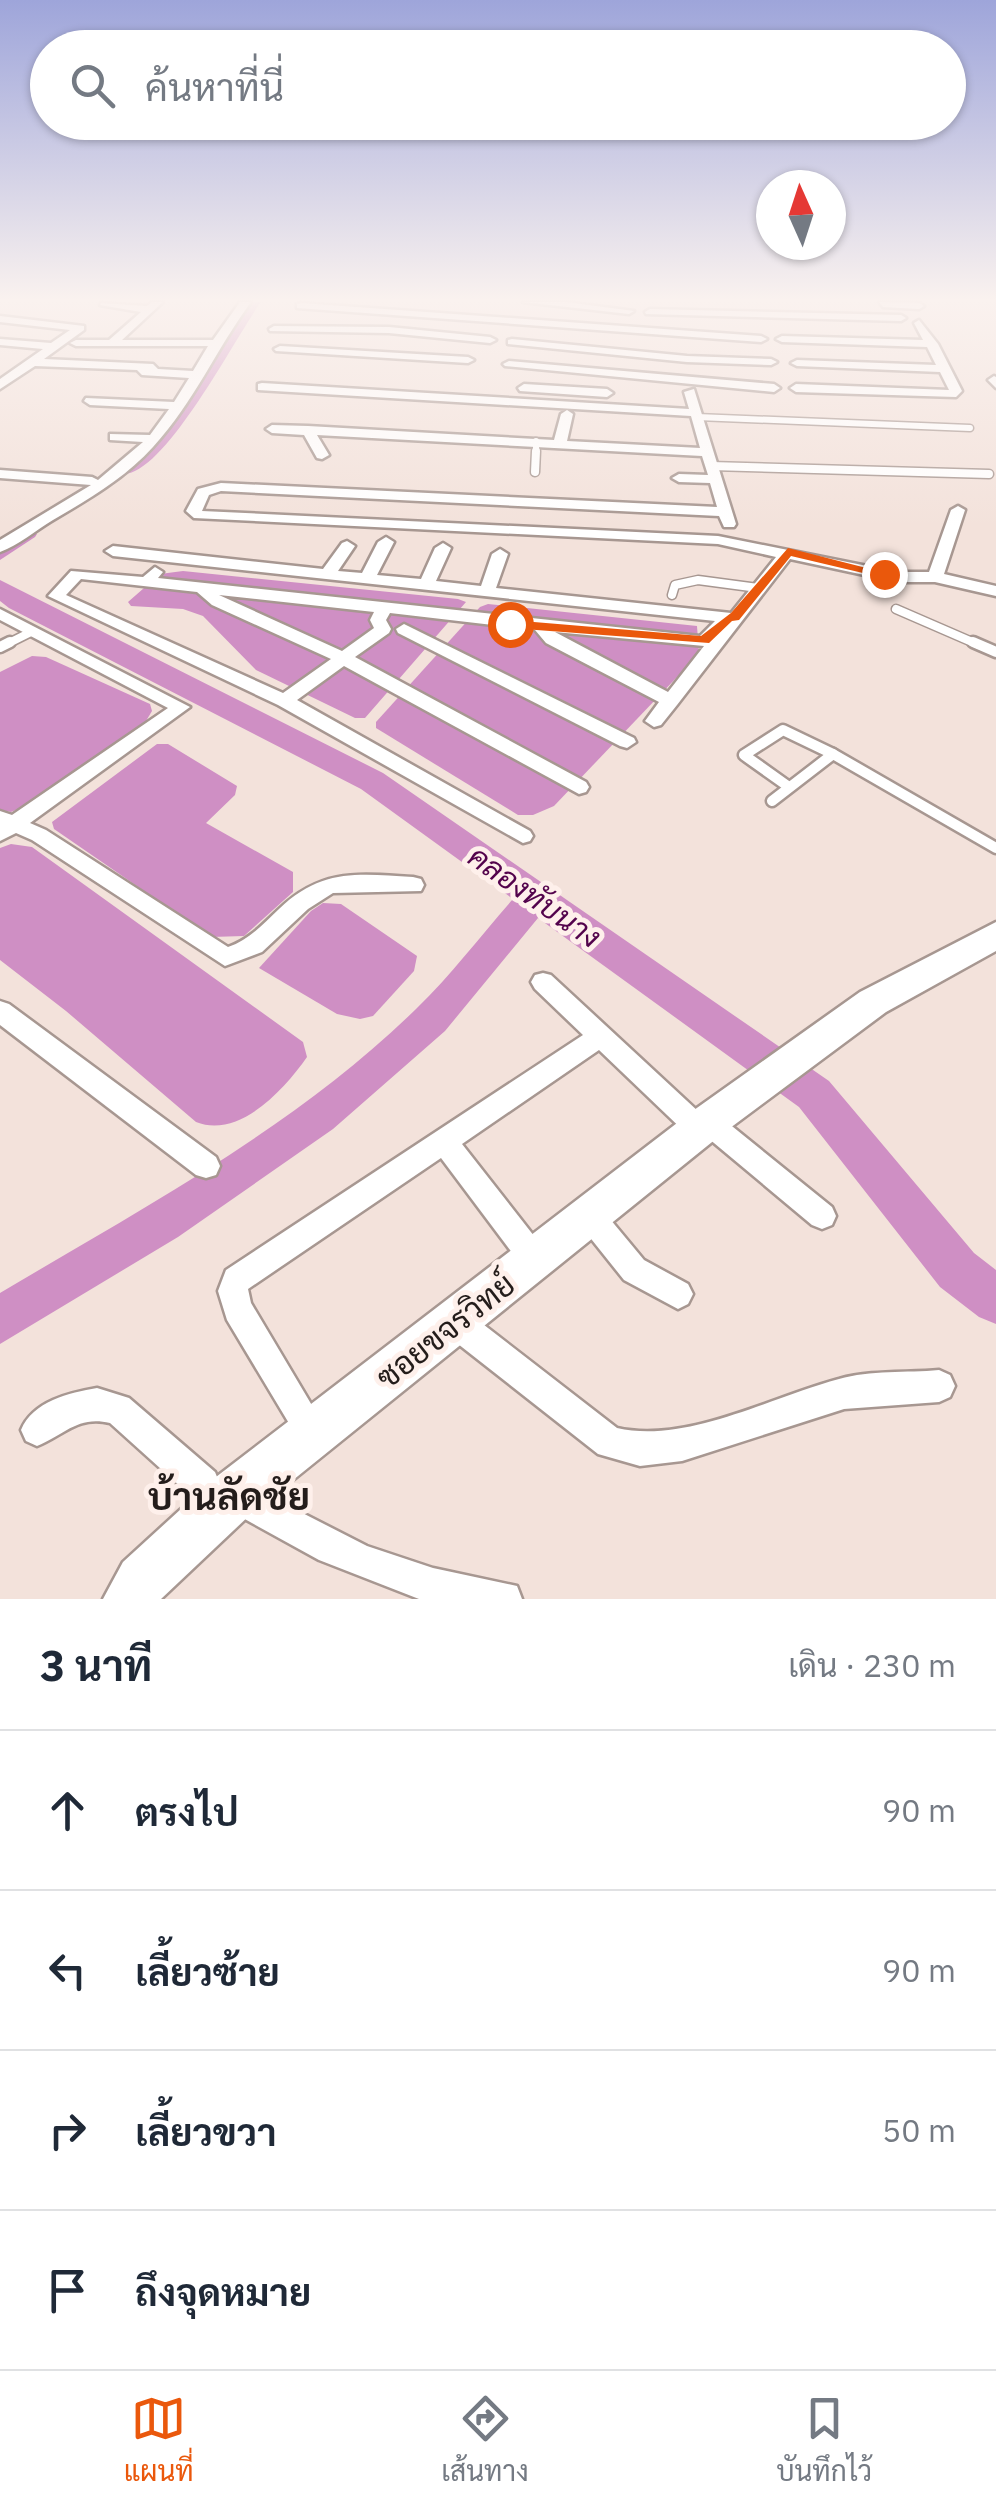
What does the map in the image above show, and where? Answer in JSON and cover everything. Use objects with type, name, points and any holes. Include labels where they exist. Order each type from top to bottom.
[{"type":"street","points":[[0,547],[120,471],[152,439],[199,377]]},
{"type":"street","points":[[543,389],[547,377]]},
{"type":"street","points":[[636,377],[774,388]]},
{"type":"street","points":[[796,388],[952,394],[956,391],[948,377]]},
{"type":"street","points":[[262,387],[694,405]]},
{"type":"street","points":[[524,388],[694,405]]},
{"type":"street","points":[[90,402],[177,406]]},
{"type":"street","points":[[694,405],[727,512],[732,542]]},
{"type":"street","points":[[560,443],[567,414]]},
{"type":"street","points":[[272,429],[308,430],[365,440],[560,443],[711,466]]},
{"type":"street","points":[[308,430],[322,455]]},
{"type":"street","points":[[115,438],[152,439]]},
{"type":"street","points":[[679,478],[711,466]]},
{"type":"street","points":[[0,474],[92,481]]},
{"type":"street","points":[[727,512],[638,501],[490,500],[220,487],[200,488],[193,511],[199,515],[732,542],[897,577],[935,576],[996,590]]},
{"type":"street","points":[[486,528],[490,500]]},
{"type":"street","points":[[935,576],[958,510]]},
{"type":"street","points":[[740,524],[753,533],[753,546]]},
{"type":"street","points":[[367,578],[386,542]]},
{"type":"street","points":[[327,575],[347,546]]},
{"type":"street","points":[[427,584],[443,548]]},
{"type":"street","points":[[113,551],[732,617]]},
{"type":"street","points":[[654,721],[732,617],[788,552]]},
{"type":"street","points":[[305,572],[316,554]]},
{"type":"street","points":[[487,590],[500,554]]},
{"type":"street","points":[[147,582],[165,558]]},
{"type":"street","points":[[523,836],[284,701],[56,596],[78,574],[384,610],[627,742]]},
{"type":"street","points":[[201,589],[218,602],[343,658],[580,787]]},
{"type":"street","points":[[383,629],[378,620],[384,610]]},
{"type":"street","points":[[0,614],[181,707],[5,825]]},
{"type":"street","points":[[284,701],[383,629],[408,621],[704,640],[732,617]]},
{"type":"street","points":[[542,627],[552,639],[671,701]]},
{"type":"street","points":[[5,825],[39,835],[224,957],[250,949],[322,888],[346,883],[412,885]]},
{"type":"street","name":"ซอยขจรวิทย์","points":[[130,1599],[142,1581],[225,1504],[703,1125],[874,1002],[992,943]]},
{"type":"street","points":[[543,982],[703,1125],[822,1216]]},
{"type":"street","points":[[0,1011],[206,1166]]},
{"type":"street","points":[[312,1434],[238,1308],[233,1291],[236,1280],[601,1036]]},
{"type":"street","points":[[445,1142],[534,1260]]},
{"type":"street","points":[[590,1216],[634,1270],[678,1294]]},
{"type":"street","points":[[456,1322],[609,1442],[640,1450],[682,1445],[844,1393],[939,1386]]},
{"type":"street","points":[[36,1430],[68,1409],[97,1404],[118,1408],[225,1504],[387,1573],[504,1599]]},
{"type":"lane","points":[[694,405],[970,428]]},
{"type":"lane","points":[[535,472],[536,441]]},
{"type":"lane","points":[[711,466],[989,474]]},
{"type":"lane","points":[[672,595],[674,585],[690,580],[758,588]]},
{"type":"lane","points":[[896,609],[996,652]]},
{"type":"lane","points":[[0,648],[31,632]]},
{"type":"lane","points":[[789,787],[744,755],[783,730],[996,848]]},
{"type":"lane","points":[[772,801],[832,754]]},
{"type":"shaded area","points":[[183,571],[466,602],[365,718],[355,718],[256,670],[203,616],[183,609],[131,606],[128,602],[160,574]]},
{"type":"shaded area","points":[[488,604],[697,626],[699,654],[554,806],[533,815],[518,815],[376,728],[376,722],[480,607]]},
{"type":"shaded area","points":[[32,656],[46,657],[150,704],[152,711],[146,721],[27,805],[11,812],[0,810],[0,672]]},
{"type":"shaded area","points":[[157,744],[168,744],[237,786],[235,795],[206,823],[293,872],[293,892],[244,936],[211,937],[54,829],[52,822]]},
{"type":"shaded area","points":[[11,844],[32,847],[303,1042],[307,1057],[273,1097],[244,1118],[228,1124],[196,1122],[0,960],[0,848]]},
{"type":"shaded area","points":[[323,903],[341,904],[417,956],[414,971],[373,1016],[360,1019],[337,1014],[259,968]]},
{"type":"waterway","name":"คลองทับนาง","points":[[127,471],[160,444],[209,377]]},
{"type":"waterway","name":"คลองทับนาง","points":[[0,556],[30,534]]},
{"type":"waterway","name":"คลองทับนาง","points":[[0,588],[18,602],[372,781],[814,1094],[957,1270],[996,1300]]},
{"type":"waterway","points":[[0,1320],[215,1188],[318,1115],[415,1035],[447,1003],[535,897]]},
{"type":"district","name":"บ้านลัดชัย","points":[[229,1495]]},
{"type":"route","points":[[510,624],[704,640],[729,617],[734,618],[788,552],[884,574]]}]
